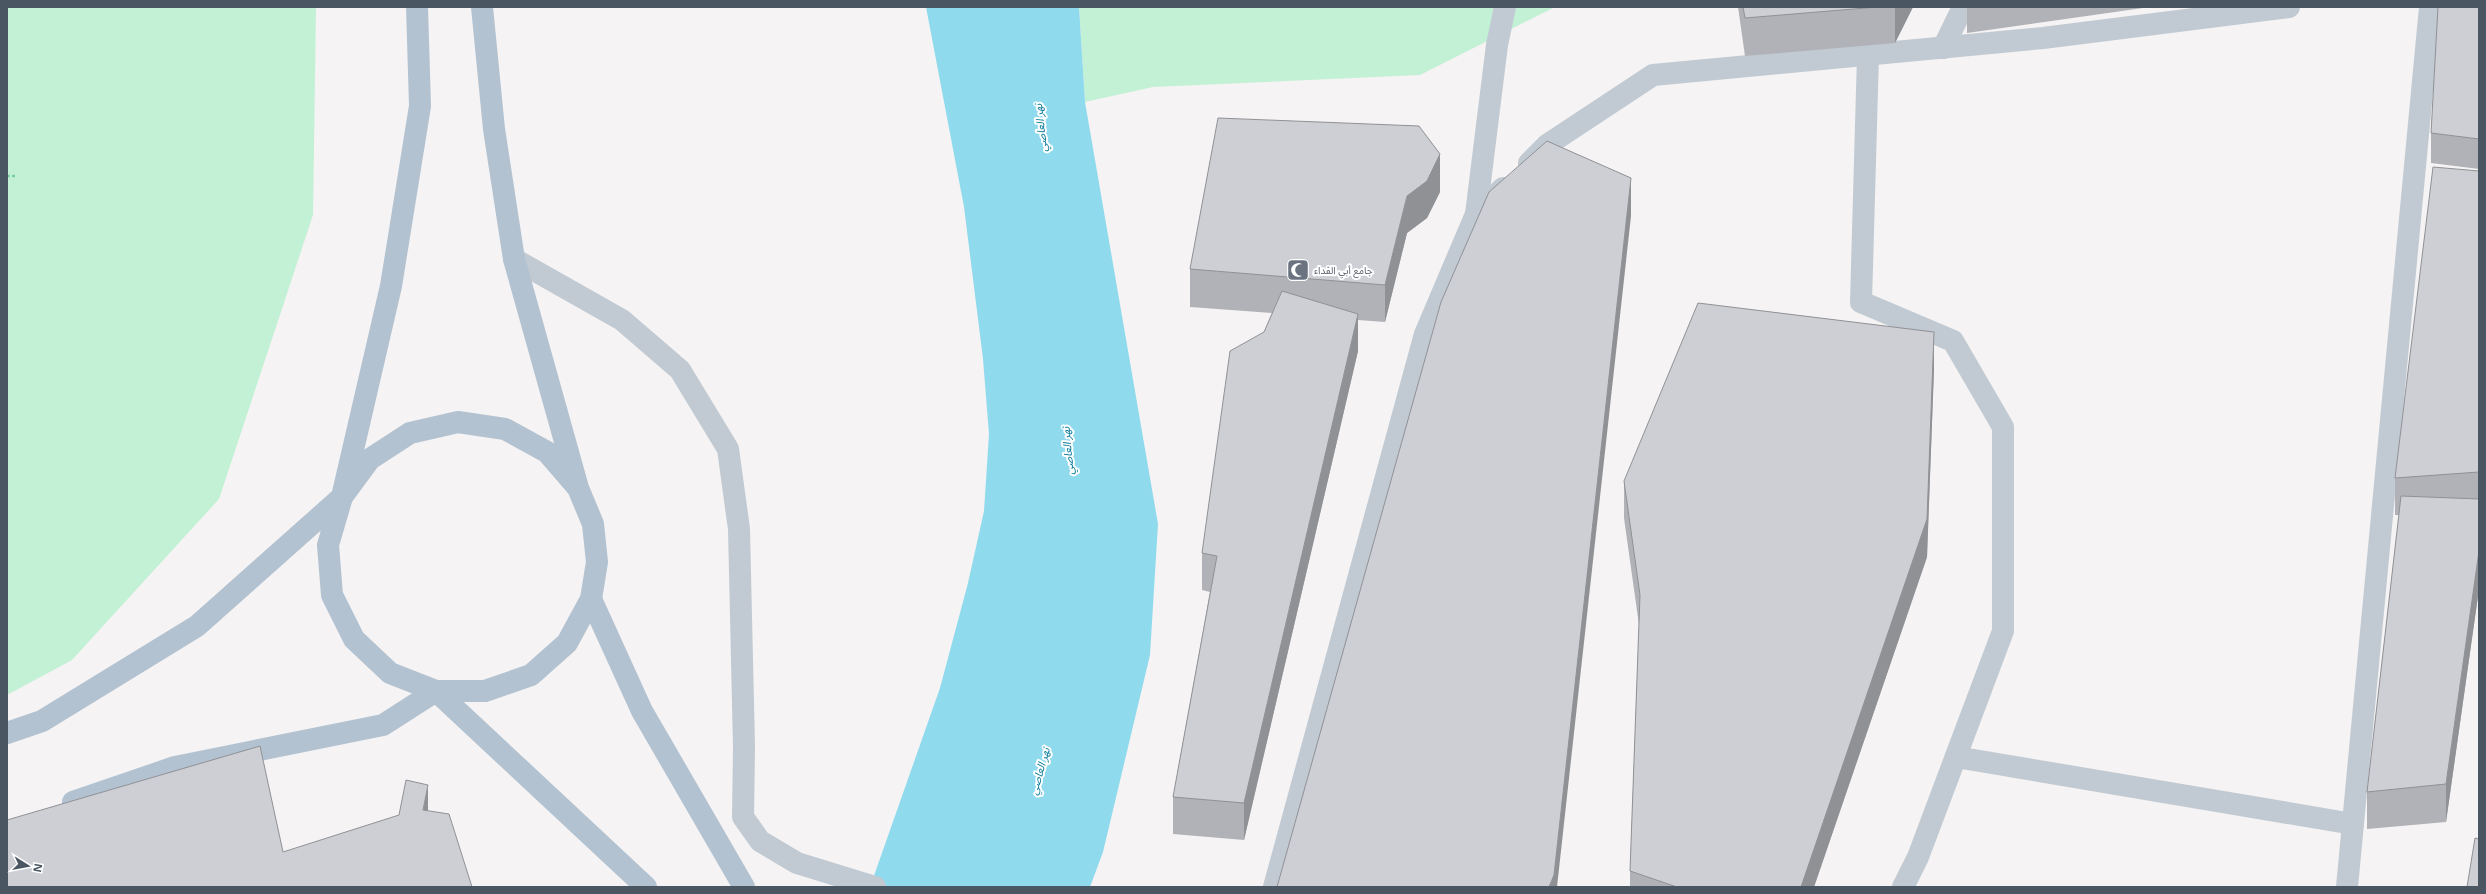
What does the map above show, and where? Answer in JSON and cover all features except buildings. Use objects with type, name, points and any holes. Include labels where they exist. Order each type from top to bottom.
[{"type":"main road","points":[[417,7],[420,106],[391,286],[342,497],[328,545],[332,595],[354,639],[390,673],[436,691],[485,691],[531,675],[567,642],[591,599],[598,562],[593,524],[578,488],[514,259],[494,129],[482,7]]},
{"type":"main road","points":[[7,733],[42,721],[197,626],[342,497],[370,459],[410,433],[458,422],[505,429],[547,452],[578,488]]},
{"type":"main road","points":[[591,599],[642,710],[727,860],[744,887]]},
{"type":"main road","points":[[57,808],[175,767],[383,725],[436,691]]},
{"type":"main road","points":[[436,691],[646,887]]},
{"type":"street","points":[[1274,887],[1425,334],[1476,214],[1497,45],[1505,7]]},
{"type":"street","points":[[1943,48],[1963,7]]},
{"type":"street","points":[[1476,214],[1547,145],[1653,75],[2043,38],[2289,7]]},
{"type":"street","points":[[2347,887],[2430,7]]},
{"type":"street","points":[[1868,55],[1861,302],[1953,341],[2003,427],[2003,631],[1918,857],[1903,887]]},
{"type":"street","points":[[514,259],[622,320],[680,370],[728,449],[739,529],[744,747],[743,817],[760,841],[797,863],[875,887]]},
{"type":"street","points":[[1956,757],[2353,824]]},
{"type":"path","points":[[7,176],[16,176]]},
{"type":"green space","points":[[7,7],[316,7],[313,215],[219,499],[72,660],[7,695]]},
{"type":"green space","points":[[1079,7],[1555,7],[1420,75],[1153,87],[1085,102]]},
{"type":"water","name":"نهر العاصي","points":[[926,7],[1079,7],[1085,102],[1158,524],[1150,655],[1103,852],[1090,887],[870,887],[940,688],[968,583],[984,511],[989,434],[983,359],[964,207]]},
{"type":"place","name":"جامع أبي الفداء","points":[[1298,270]]}]
